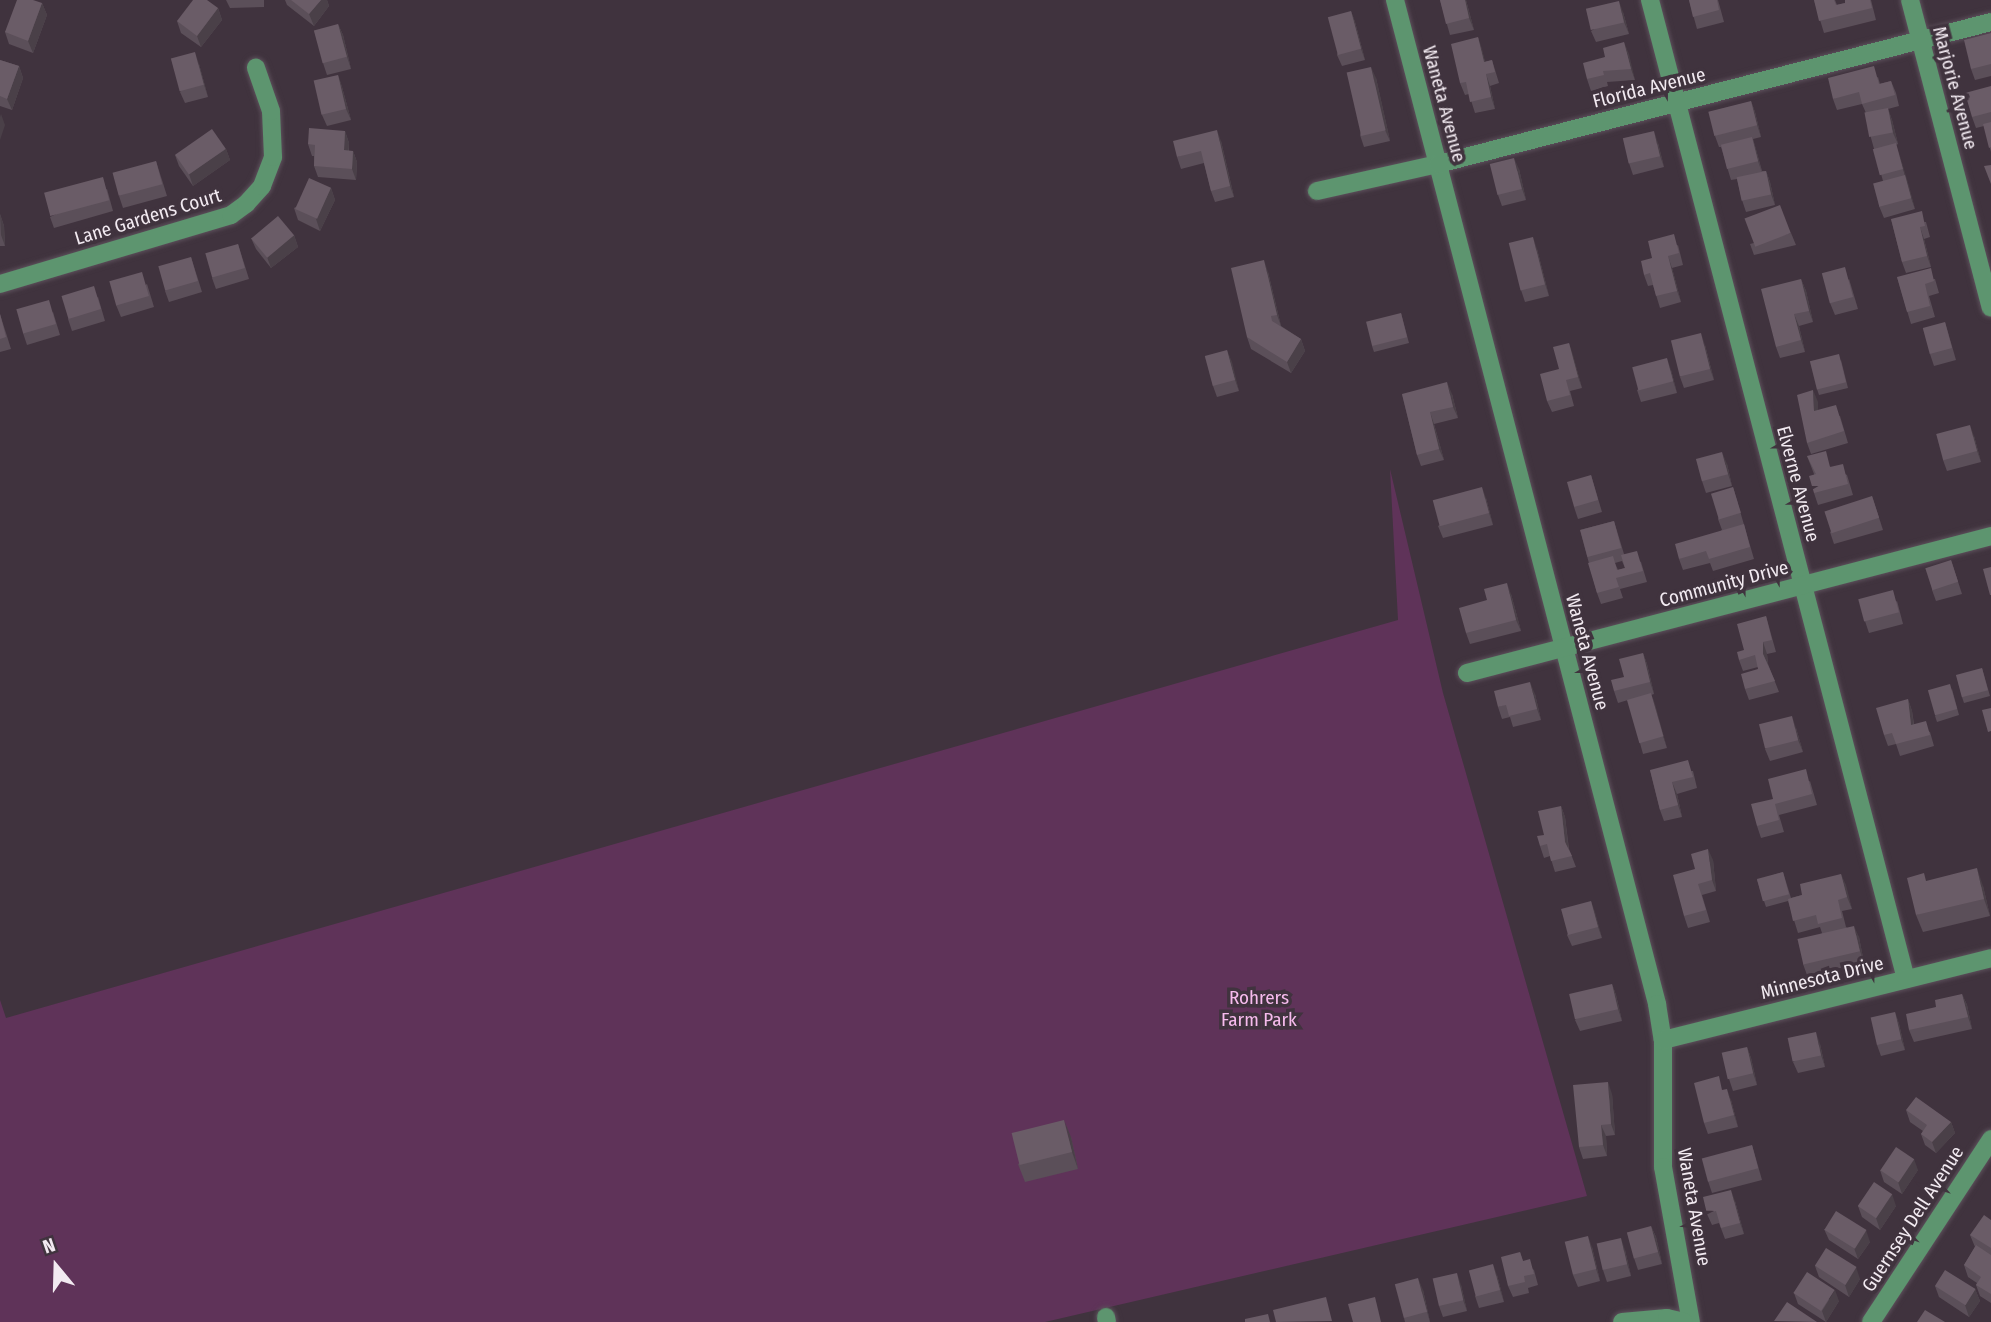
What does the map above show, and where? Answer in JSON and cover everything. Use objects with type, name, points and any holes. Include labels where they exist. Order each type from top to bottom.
[{"type":"street","name":"Waneta Avenue","points":[[1395,0],[1564,648],[1662,1040],[1663,1167],[1690,1322]]},
{"type":"street","name":"Elverne Avenue","points":[[1650,0],[1906,979]]},
{"type":"street","name":"Marjorie Avenue","points":[[1910,0],[1991,308]]},
{"type":"street","name":"Florida Avenue","points":[[1317,191],[1438,164],[1991,22]]},
{"type":"street","name":"Lane Gardens Court","points":[[0,284],[231,215],[246,204],[262,186],[272,157],[271,111],[256,68]]},
{"type":"street","name":"Community Drive","points":[[1467,673],[1991,536]]},
{"type":"street","name":"Minnesota Drive","points":[[1662,1040],[1906,979],[1990,961]]},
{"type":"street","name":"Guernsey Dell Avenue","points":[[1871,1322],[1991,1139]]},
{"type":"street","points":[[1622,1322],[1667,1318],[1684,1322]]},
{"type":"green space","name":"Rohrers Farm Park","points":[[1390,469],[1443,693],[1587,1196],[1045,1322],[0,1322],[0,1000],[6,1018],[1398,620]]},
{"type":"building","points":[[17,0],[42,3],[28,41],[5,32]]},
{"type":"building","points":[[193,0],[207,0],[218,8],[197,36],[177,21]]},
{"type":"building","points":[[291,0],[321,0],[309,14]]},
{"type":"building","points":[[1440,0],[1465,0],[1469,18],[1446,24]]},
{"type":"building","points":[[1689,0],[1717,0],[1719,10],[1693,17]]},
{"type":"building","points":[[1814,0],[1834,0],[1836,5],[1845,3],[1845,0],[1870,0],[1872,8],[1819,21]]},
{"type":"building","points":[[1619,1],[1624,22],[1591,30],[1586,9]]},
{"type":"building","points":[[1351,11],[1361,49],[1338,55],[1328,17]]},
{"type":"building","points":[[338,24],[347,57],[323,63],[314,30]]},
{"type":"building","points":[[1991,33],[1991,64],[1971,69],[1964,40]]},
{"type":"building","points":[[1478,37],[1484,62],[1492,60],[1495,72],[1486,74],[1491,97],[1470,102],[1466,82],[1460,83],[1451,44]]},
{"type":"building","points":[[1624,42],[1631,69],[1603,71],[1604,75],[1587,79],[1583,63],[1605,57],[1603,48]]},
{"type":"building","points":[[195,52],[204,85],[180,91],[171,58]]},
{"type":"building","points":[[0,60],[19,66],[7,99],[0,96]]},
{"type":"building","points":[[1874,66],[1879,84],[1891,81],[1895,95],[1862,104],[1859,92],[1833,99],[1828,78]]},
{"type":"building","points":[[1371,67],[1386,130],[1361,136],[1347,73]]},
{"type":"building","points":[[338,75],[346,109],[322,115],[314,81]]},
{"type":"building","points":[[1991,86],[1991,112],[1972,117],[1965,93]]},
{"type":"building","points":[[1751,101],[1757,125],[1714,136],[1708,112]]},
{"type":"building","points":[[1888,108],[1893,133],[1869,137],[1864,113]]},
{"type":"building","points":[[1991,122],[1991,147],[1989,148],[1983,124]]},
{"type":"building","points":[[309,128],[345,131],[344,150],[353,151],[352,169],[314,166],[315,145],[308,144]]},
{"type":"building","points":[[212,129],[226,149],[189,174],[175,155]]},
{"type":"building","points":[[1217,130],[1230,186],[1211,191],[1201,151],[1177,157],[1173,141]]},
{"type":"building","points":[[1654,131],[1660,156],[1629,164],[1623,138]]},
{"type":"building","points":[[1752,137],[1758,161],[1727,169],[1721,145]]},
{"type":"building","points":[[1896,143],[1903,169],[1880,175],[1873,149]]},
{"type":"building","points":[[1514,158],[1522,189],[1497,195],[1490,164]]},
{"type":"building","points":[[156,161],[162,184],[119,196],[113,173]]},
{"type":"building","points":[[1991,165],[1991,184],[1984,166]]},
{"type":"building","points":[[1766,171],[1771,194],[1742,201],[1737,177]]},
{"type":"building","points":[[1905,175],[1911,198],[1879,207],[1873,184]]},
{"type":"building","points":[[103,177],[109,200],[50,216],[44,193]]},
{"type":"building","points":[[309,178],[331,188],[317,219],[295,209]]},
{"type":"building","points":[[1780,205],[1791,233],[1755,247],[1745,219]]},
{"type":"building","points":[[1922,211],[1925,226],[1920,227],[1927,256],[1902,262],[1891,219]]},
{"type":"building","points":[[278,216],[294,235],[267,258],[251,238]]},
{"type":"building","points":[[1674,234],[1679,253],[1668,256],[1677,291],[1656,296],[1650,273],[1644,275],[1641,261],[1652,258],[1648,241]]},
{"type":"building","points":[[1533,237],[1545,285],[1521,291],[1509,243]]},
{"type":"building","points":[[238,244],[245,268],[212,277],[205,253]]},
{"type":"building","points":[[191,257],[198,281],[165,290],[158,266]]},
{"type":"building","points":[[1264,260],[1277,315],[1271,316],[1272,321],[1301,339],[1287,362],[1247,337],[1231,268]]},
{"type":"building","points":[[1845,267],[1853,297],[1830,303],[1822,273]]},
{"type":"building","points":[[1931,268],[1934,281],[1925,284],[1930,306],[1907,312],[1897,277]]},
{"type":"building","points":[[142,272],[149,296],[116,305],[109,281]]},
{"type":"building","points":[[1801,279],[1809,311],[1794,314],[1801,340],[1776,347],[1761,289]]},
{"type":"building","points":[[94,286],[101,309],[69,319],[61,296]]},
{"type":"building","points":[[49,300],[56,324],[23,333],[16,309]]},
{"type":"building","points":[[1401,313],[1407,337],[1372,346],[1366,322]]},
{"type":"building","points":[[0,314],[6,337],[0,339]]},
{"type":"building","points":[[1945,322],[1952,348],[1930,354],[1923,328]]},
{"type":"building","points":[[1701,333],[1710,369],[1680,376],[1671,340]]},
{"type":"building","points":[[1569,343],[1578,377],[1566,380],[1570,395],[1547,401],[1540,374],[1559,369],[1553,347]]},
{"type":"building","points":[[1227,350],[1235,380],[1213,386],[1205,356]]},
{"type":"building","points":[[1839,354],[1846,382],[1817,389],[1810,361]]},
{"type":"building","points":[[1667,358],[1673,381],[1638,390],[1632,367]]},
{"type":"building","points":[[1447,382],[1453,407],[1430,412],[1439,449],[1417,455],[1402,394]]},
{"type":"building","points":[[1813,390],[1814,411],[1836,405],[1844,431],[1807,443],[1797,395]]},
{"type":"building","points":[[1970,425],[1977,451],[1943,460],[1936,434]]},
{"type":"building","points":[[1826,451],[1830,467],[1843,464],[1848,484],[1814,493],[1809,476],[1816,474],[1807,456]]},
{"type":"building","points":[[1722,452],[1728,474],[1702,481],[1696,459]]},
{"type":"building","points":[[1591,475],[1598,500],[1574,507],[1567,482]]},
{"type":"building","points":[[1482,487],[1489,513],[1440,526],[1433,500]]},
{"type":"building","points":[[1733,487],[1741,513],[1719,520],[1711,494]]},
{"type":"building","points":[[1872,496],[1879,518],[1832,533],[1824,511]]},
{"type":"building","points":[[1614,521],[1621,548],[1587,557],[1580,530]]},
{"type":"building","points":[[1744,524],[1750,547],[1709,559],[1706,551],[1679,559],[1675,544]]},
{"type":"building","points":[[1637,551],[1643,571],[1616,578],[1619,587],[1597,593],[1588,563],[1613,556],[1617,570],[1625,568],[1621,555]]},
{"type":"building","points":[[1951,560],[1958,582],[1932,590],[1925,568]]},
{"type":"building","points":[[1991,567],[1991,595],[1990,595],[1983,569]]},
{"type":"building","points":[[1507,583],[1516,620],[1466,633],[1459,608],[1487,600],[1484,589]]},
{"type":"building","points":[[1893,590],[1899,612],[1864,622],[1858,599]]},
{"type":"building","points":[[1766,616],[1772,640],[1763,642],[1763,654],[1775,681],[1745,689],[1741,674],[1758,669],[1755,655],[1739,660],[1737,652],[1744,650],[1737,624]]},
{"type":"building","points":[[1643,653],[1650,682],[1614,691],[1611,680],[1624,677],[1619,659]]},
{"type":"building","points":[[1982,668],[1988,690],[1962,697],[1956,675]]},
{"type":"building","points":[[1530,682],[1537,709],[1509,716],[1506,705],[1498,707],[1494,691]]},
{"type":"building","points":[[1950,684],[1957,709],[1935,715],[1928,690]]},
{"type":"building","points":[[1651,693],[1663,736],[1639,743],[1627,700]]},
{"type":"building","points":[[1908,699],[1911,725],[1926,721],[1930,735],[1896,744],[1892,733],[1884,735],[1876,708]]},
{"type":"building","points":[[1991,708],[1991,731],[1988,732],[1982,710]]},
{"type":"building","points":[[1792,716],[1798,740],[1765,748],[1759,724]]},
{"type":"building","points":[[1688,760],[1693,777],[1672,782],[1678,805],[1660,810],[1650,770]]},
{"type":"building","points":[[1806,769],[1812,794],[1775,804],[1779,820],[1757,826],[1751,804],[1773,799],[1768,779]]},
{"type":"building","points":[[1561,806],[1565,842],[1572,856],[1551,861],[1547,844],[1540,846],[1537,836],[1544,835],[1538,811]]},
{"type":"building","points":[[1708,849],[1712,880],[1698,884],[1706,910],[1684,916],[1673,875],[1695,869],[1691,854]]},
{"type":"building","points":[[1977,868],[1984,899],[1916,915],[1907,878],[1924,873],[1926,881]]},
{"type":"building","points":[[1783,872],[1789,894],[1763,901],[1757,879]]},
{"type":"building","points":[[1841,874],[1847,897],[1838,900],[1842,918],[1818,924],[1816,915],[1793,921],[1788,899],[1802,895],[1800,884]]},
{"type":"building","points":[[1591,901],[1598,927],[1568,935],[1561,909]]},
{"type":"building","points":[[1854,926],[1860,951],[1803,964],[1797,939]]},
{"type":"building","points":[[1612,984],[1618,1009],[1575,1019],[1569,994]]},
{"type":"building","points":[[1962,994],[1968,1017],[1909,1030],[1906,1014],[1936,1007],[1935,1000]]},
{"type":"building","points":[[1895,1012],[1901,1039],[1877,1045],[1871,1018]]},
{"type":"building","points":[[1816,1032],[1821,1055],[1793,1062],[1788,1038]]},
{"type":"building","points":[[1747,1047],[1753,1073],[1728,1079],[1722,1053]]},
{"type":"building","points":[[1719,1076],[1722,1090],[1727,1089],[1734,1115],[1704,1123],[1694,1083]]},
{"type":"building","points":[[1608,1082],[1611,1124],[1601,1125],[1603,1145],[1579,1147],[1573,1085]]},
{"type":"building","points":[[1916,1097],[1951,1122],[1932,1142],[1921,1134],[1927,1125],[1906,1110]]},
{"type":"building","points":[[1064,1120],[1072,1152],[1020,1165],[1012,1133]]},
{"type":"building","points":[[1752,1145],[1758,1168],[1708,1182],[1702,1158]]},
{"type":"building","points":[[1896,1147],[1914,1159],[1899,1183],[1880,1170]]},
{"type":"building","points":[[1874,1182],[1892,1194],[1876,1218],[1858,1206]]},
{"type":"building","points":[[1731,1190],[1740,1223],[1721,1228],[1716,1211],[1707,1214],[1703,1197]]},
{"type":"building","points":[[1836,1211],[1867,1230],[1855,1249],[1824,1230]]},
{"type":"building","points":[[1984,1215],[1991,1220],[1991,1248],[1970,1235]]},
{"type":"building","points":[[1651,1226],[1658,1252],[1634,1259],[1627,1232]]},
{"type":"building","points":[[1588,1236],[1596,1269],[1573,1275],[1565,1242]]},
{"type":"building","points":[[1621,1238],[1627,1264],[1603,1270],[1597,1244]]},
{"type":"building","points":[[1976,1245],[1991,1255],[1991,1294],[1976,1285],[1981,1277],[1964,1265]]},
{"type":"building","points":[[1826,1248],[1857,1267],[1845,1285],[1815,1266]]},
{"type":"building","points":[[1520,1252],[1523,1261],[1530,1259],[1534,1274],[1524,1276],[1525,1282],[1508,1286],[1501,1257]]},
{"type":"building","points":[[1493,1264],[1500,1290],[1476,1297],[1469,1270]]},
{"type":"building","points":[[1945,1270],[1976,1289],[1965,1305],[1935,1286]]},
{"type":"building","points":[[1807,1272],[1835,1290],[1821,1311],[1793,1293]]},
{"type":"building","points":[[1457,1273],[1463,1300],[1439,1306],[1433,1279]]},
{"type":"building","points":[[1418,1278],[1427,1312],[1404,1318],[1395,1284]]},
{"type":"building","points":[[1326,1297],[1332,1321],[1276,1322],[1273,1310]]},
{"type":"building","points":[[1375,1297],[1381,1322],[1353,1322],[1348,1304]]},
{"type":"building","points":[[1787,1302],[1817,1322],[1774,1321]]},
{"type":"building","points":[[1925,1310],[1945,1322],[1917,1322]]},
{"type":"building","points":[[1268,1314],[1270,1322],[1245,1322],[1245,1319]]}]
